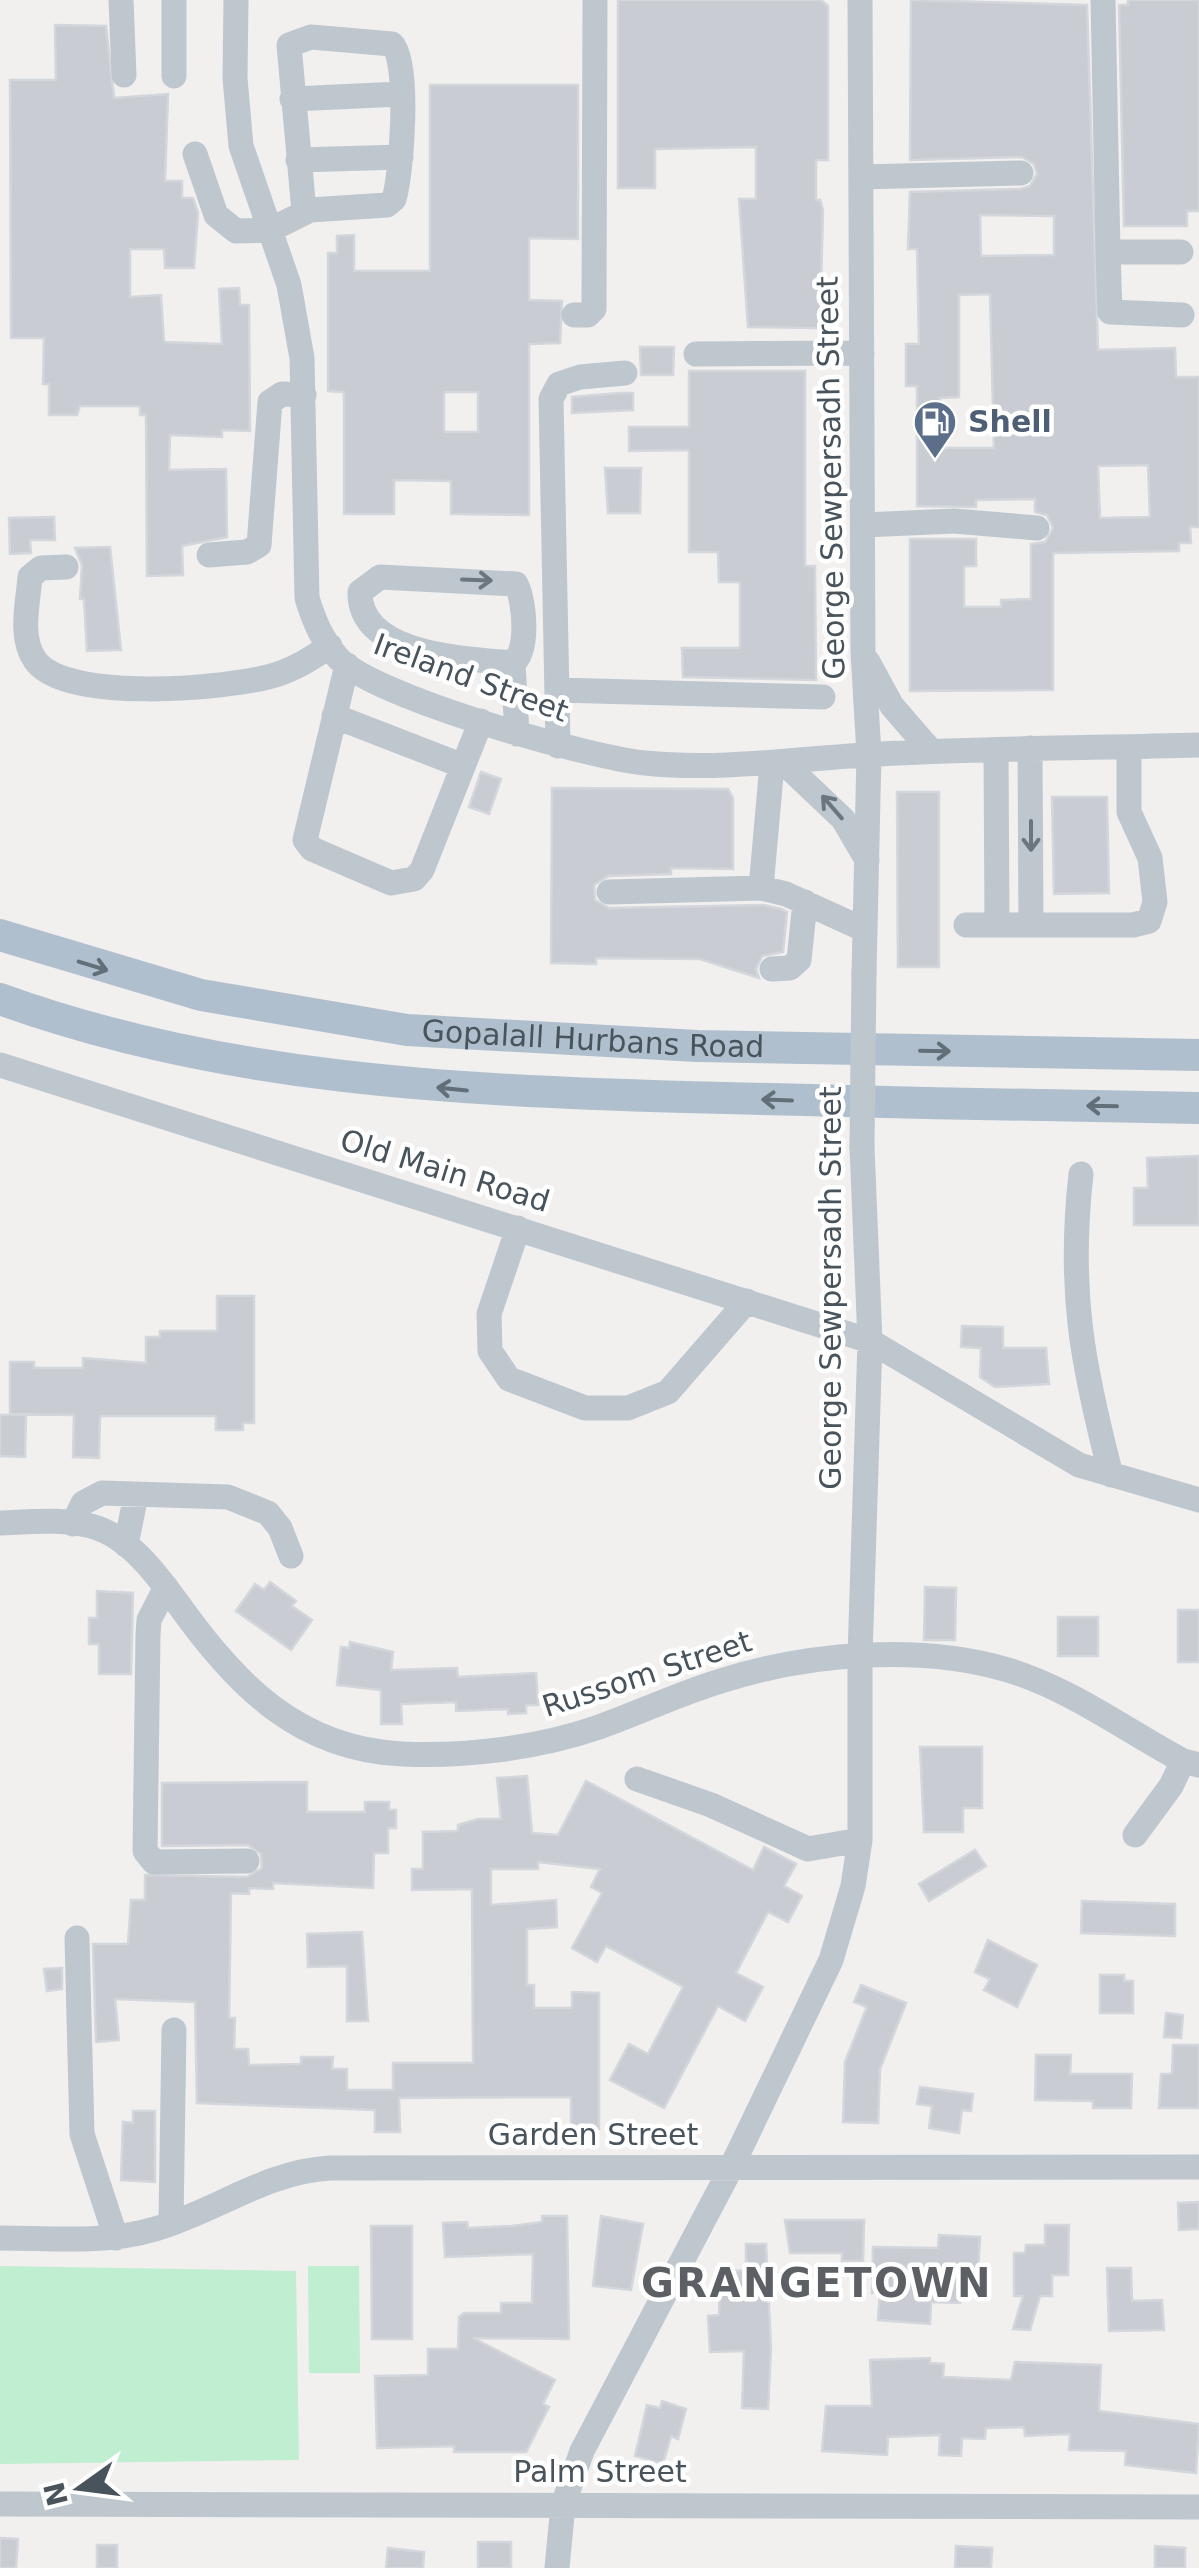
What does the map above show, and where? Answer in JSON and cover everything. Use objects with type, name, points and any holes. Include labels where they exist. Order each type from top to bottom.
[{"type":"main road","name":"Gopalall Hurbans Road","points":[[0,935],[201,995],[406,1030],[696,1046],[1199,1056]]},
{"type":"main road","name":"Gopalall Hurbans Road","points":[[0,999],[102,1030],[266,1067],[470,1091],[1199,1108]]},
{"type":"street","points":[[121,0],[124,76]]},
{"type":"street","points":[[174,0],[174,76]]},
{"type":"street","name":"Ireland Street","points":[[236,0],[236,123],[289,284],[304,394],[308,598],[314,622],[338,656],[411,696],[517,734],[645,763],[779,764],[931,751],[1199,746]]},
{"type":"street","points":[[574,316],[588,315],[594,309],[596,0]]},
{"type":"street","name":"George Sewpersadh Street","points":[[557,2568],[564,2504],[582,2451],[731,2168],[830,1960],[846,1914],[860,1840],[860,1657],[870,1341],[862,1147],[869,754],[863,653],[860,0]]},
{"type":"street","points":[[1103,0],[1110,312],[1182,315]]},
{"type":"street","points":[[195,154],[204,190],[221,223],[248,232],[270,230],[304,212],[387,205],[399,185],[401,157],[401,59],[392,44],[311,37],[293,40],[286,52],[304,212]]},
{"type":"street","points":[[292,99],[401,94]]},
{"type":"street","points":[[298,160],[401,157]]},
{"type":"street","points":[[861,178],[1020,173]]},
{"type":"street","points":[[1108,252],[1181,252]]},
{"type":"street","points":[[696,354],[862,353]]},
{"type":"street","points":[[558,746],[551,399],[558,384],[569,380],[625,373]]},
{"type":"street","points":[[209,555],[248,552],[260,544],[270,402],[282,394],[304,394]]},
{"type":"street","points":[[863,525],[954,521],[1036,528]]},
{"type":"street","points":[[66,567],[41,568],[30,576],[28,647],[36,662],[54,676],[174,689],[242,684],[338,656],[334,716],[305,840],[312,849],[390,884],[414,879],[422,870],[481,721]]},
{"type":"street","points":[[513,662],[453,658],[400,643],[374,628],[360,604],[360,592],[380,577],[510,581],[520,590],[521,653],[513,662],[517,734]]},
{"type":"street","points":[[863,653],[892,706],[931,751]]},
{"type":"street","points":[[557,690],[823,697]]},
{"type":"street","points":[[334,716],[463,766]]},
{"type":"street","points":[[966,925],[1133,925],[1145,924],[1154,915],[1150,858],[1128,812],[1129,747]]},
{"type":"street","points":[[1030,748],[1031,924]]},
{"type":"street","points":[[996,750],[997,925]]},
{"type":"street","points":[[779,764],[842,819],[867,860]]},
{"type":"street","points":[[761,888],[779,764]]},
{"type":"street","points":[[609,892],[761,888],[805,902],[865,930]]},
{"type":"street","points":[[772,969],[790,968],[800,960],[805,902]]},
{"type":"street","name":"Old Main Road","points":[[0,1065],[870,1341]]},
{"type":"street","points":[[1082,1174],[1075,1231],[1076,1322],[1111,1475]]},
{"type":"street","points":[[518,1228],[489,1314],[490,1351],[509,1379],[585,1408],[628,1408],[668,1392],[747,1301]]},
{"type":"street","points":[[870,1341],[1079,1466],[1199,1500]]},
{"type":"street","points":[[73,1524],[83,1503],[97,1494],[228,1497],[249,1502],[274,1520],[291,1556]]},
{"type":"street","points":[[126,1545],[136,1495]]},
{"type":"street","name":"Russom Street","points":[[0,1522],[92,1526],[126,1545],[166,1586],[212,1651],[248,1691],[280,1716],[314,1735],[402,1754],[552,1740],[728,1678],[860,1657],[936,1657],[1009,1670],[1064,1692],[1191,1762]]},
{"type":"street","points":[[166,1586],[149,1620],[145,1850],[154,1862],[246,1862]]},
{"type":"street","points":[[1134,1835],[1191,1762]]},
{"type":"street","points":[[637,1778],[808,1849],[860,1840]]},
{"type":"street","points":[[77,1938],[82,2134],[116,2238]]},
{"type":"street","points":[[170,2223],[174,2030]]},
{"type":"street","name":"Garden Street","points":[[0,2238],[116,2238],[170,2223],[295,2170],[1199,2167]]},
{"type":"street","name":"Palm Street","points":[[0,2504],[1199,2507]]},
{"type":"green space","points":[[0,2266],[296,2271],[299,2460],[0,2464]]},
{"type":"green space","points":[[308,2266],[359,2266],[360,2373],[309,2373]]},
{"type":"building","points":[[618,0],[821,0],[828,6],[828,160],[816,160],[816,200],[820,200],[823,210],[820,328],[748,327],[739,199],[756,199],[756,147],[655,149],[655,188],[618,188]]},
{"type":"building","points":[[911,0],[1087,5],[1098,350],[1175,348],[1176,377],[1199,377],[1199,527],[1190,527],[1191,543],[1179,543],[1179,551],[1053,553],[1053,690],[910,691],[910,539],[976,539],[976,566],[964,566],[964,607],[1001,607],[1001,600],[1031,599],[1031,544],[1045,542],[1053,528],[1047,515],[1035,512],[1035,499],[976,500],[976,507],[917,506],[917,386],[906,386],[906,344],[919,344],[917,249],[908,249],[910,192],[1021,189],[1030,186],[1037,174],[1034,164],[1022,157],[910,160]],"holes":[[[980,215],[1054,216],[1054,255],[981,256]],[[990,294],[994,448],[940,448],[940,398],[959,397],[959,295]],[[1148,465],[1150,517],[1100,518],[1098,466]]]},
{"type":"building","points":[[1128,0],[1199,0],[1199,211],[1187,211],[1187,226],[1124,226],[1119,5],[1128,5]]},
{"type":"building","points":[[55,25],[106,26],[114,98],[168,94],[165,181],[182,181],[182,198],[193,198],[198,213],[194,268],[165,268],[164,249],[130,249],[130,297],[161,295],[164,342],[222,344],[219,289],[239,288],[240,305],[249,305],[250,431],[222,430],[222,437],[170,435],[169,470],[226,469],[227,537],[182,546],[183,575],[147,576],[146,415],[140,415],[140,406],[80,406],[77,415],[49,415],[49,384],[43,384],[44,338],[11,338],[10,80],[56,80]]},
{"type":"building","points":[[430,85],[578,85],[578,239],[529,238],[529,300],[562,301],[560,343],[529,344],[529,515],[451,514],[451,481],[394,480],[394,514],[344,514],[344,392],[328,391],[328,253],[337,253],[337,236],[354,235],[354,271],[430,271]],"holes":[[[444,392],[478,392],[478,432],[444,432]]]},
{"type":"building","points":[[640,347],[674,347],[673,375],[641,375]]},
{"type":"building","points":[[689,371],[805,371],[805,566],[815,566],[816,680],[683,677],[682,648],[740,648],[740,582],[719,582],[718,552],[689,552],[689,450],[629,451],[629,427],[689,427]]},
{"type":"building","points":[[633,393],[633,410],[572,413],[572,397]]},
{"type":"building","points":[[605,468],[641,468],[640,513],[608,513]]},
{"type":"building","points":[[54,517],[55,540],[30,540],[31,553],[10,554],[9,518]]},
{"type":"building","points":[[110,547],[121,650],[87,651],[84,599],[80,599],[82,565],[75,548]]},
{"type":"building","points":[[481,772],[501,779],[489,814],[469,807]]},
{"type":"building","points":[[552,788],[728,789],[733,798],[733,869],[671,868],[671,874],[608,876],[594,885],[595,900],[609,908],[764,905],[781,909],[787,912],[783,952],[762,956],[756,969],[759,978],[700,959],[596,958],[596,964],[551,963]]},
{"type":"building","points":[[897,792],[939,792],[939,967],[898,967]]},
{"type":"building","points":[[1052,797],[1107,797],[1109,893],[1054,894]]},
{"type":"building","points":[[1199,1156],[1199,1225],[1134,1225],[1134,1188],[1148,1188],[1147,1158]]},
{"type":"building","points":[[217,1296],[254,1296],[254,1423],[243,1423],[243,1430],[216,1430],[216,1416],[100,1416],[99,1458],[73,1457],[74,1415],[10,1414],[10,1362],[34,1362],[34,1368],[83,1368],[83,1358],[146,1363],[146,1337],[160,1337],[160,1331],[217,1331]]},
{"type":"building","points":[[962,1326],[1003,1327],[1003,1348],[1046,1348],[1049,1384],[995,1387],[980,1377],[981,1348],[961,1347]]},
{"type":"building","points":[[0,1415],[26,1415],[25,1457],[0,1456]]},
{"type":"building","points":[[270,1582],[296,1601],[292,1606],[312,1620],[291,1650],[236,1611],[255,1584],[264,1590]]},
{"type":"building","points":[[925,1587],[956,1588],[955,1640],[924,1640]]},
{"type":"building","points":[[97,1591],[133,1593],[131,1674],[99,1674],[99,1644],[89,1644],[89,1618],[97,1618]]},
{"type":"building","points":[[1178,1610],[1199,1610],[1199,1662],[1178,1662]]},
{"type":"building","points":[[1058,1617],[1098,1617],[1098,1656],[1058,1656]]},
{"type":"building","points":[[350,1642],[393,1652],[391,1670],[457,1668],[458,1677],[536,1673],[538,1705],[526,1705],[526,1713],[508,1714],[508,1709],[456,1711],[456,1702],[401,1704],[402,1724],[381,1724],[381,1690],[337,1685],[341,1647],[349,1648]]},
{"type":"building","points":[[920,1747],[982,1747],[982,1808],[963,1808],[963,1832],[924,1832]]},
{"type":"building","points":[[527,1776],[532,1833],[558,1835],[586,1781],[753,1870],[764,1847],[796,1864],[784,1886],[802,1896],[788,1922],[768,1912],[736,1973],[763,1987],[745,2021],[718,2006],[664,2108],[610,2080],[629,2044],[648,2054],[683,1987],[606,1946],[597,1962],[572,1948],[602,1893],[591,1887],[600,1869],[538,1862],[538,1869],[491,1869],[491,1905],[556,1900],[557,1927],[527,1929],[527,1985],[534,1985],[534,2008],[572,2008],[572,1992],[599,1993],[599,2129],[571,2129],[571,2097],[399,2098],[400,2132],[375,2132],[375,2110],[197,2103],[195,2002],[115,1999],[119,2040],[96,2042],[93,1944],[128,1944],[131,1900],[145,1900],[145,1875],[247,1877],[262,1868],[261,1854],[248,1845],[162,1846],[162,1783],[307,1782],[307,1812],[365,1812],[365,1802],[389,1802],[389,1810],[396,1810],[396,1828],[388,1828],[388,1853],[374,1853],[373,1888],[273,1883],[273,1889],[249,1888],[249,1894],[231,1893],[229,2018],[235,2018],[234,2049],[248,2049],[249,2065],[301,2064],[301,2057],[333,2057],[332,2069],[347,2069],[347,2090],[393,2090],[393,2063],[473,2063],[472,1889],[412,1890],[412,1869],[423,1869],[423,1832],[458,1831],[458,1825],[478,1819],[501,1819],[497,1778]]},
{"type":"building","points":[[975,1850],[986,1866],[929,1901],[919,1884]]},
{"type":"building","points":[[1082,1901],[1175,1904],[1175,1936],[1081,1933]]},
{"type":"building","points":[[362,1932],[368,2021],[347,2021],[347,1966],[308,1967],[307,1934]]},
{"type":"building","points":[[988,1940],[1037,1965],[1017,2007],[984,1990],[990,1979],[975,1972]]},
{"type":"building","points":[[62,1968],[62,1989],[47,1991],[44,1969]]},
{"type":"building","points":[[1100,1975],[1124,1975],[1124,1981],[1133,1981],[1133,2013],[1100,2013]]},
{"type":"building","points":[[861,1985],[906,2003],[880,2069],[878,2123],[843,2122],[845,2062],[867,2007],[854,2002]]},
{"type":"building","points":[[1166,2013],[1183,2015],[1181,2038],[1164,2037]]},
{"type":"building","points":[[1173,2045],[1199,2045],[1199,2108],[1159,2108],[1161,2074],[1172,2074]]},
{"type":"building","points":[[1036,2055],[1071,2055],[1070,2074],[1132,2074],[1131,2108],[1093,2108],[1093,2101],[1035,2100]]},
{"type":"building","points":[[920,2087],[973,2094],[971,2111],[962,2110],[959,2133],[929,2128],[932,2106],[917,2104]]},
{"type":"building","points":[[133,2111],[155,2111],[155,2182],[121,2180],[123,2122],[133,2123]]},
{"type":"building","points":[[1199,2202],[1199,2229],[1179,2230],[1178,2203]]},
{"type":"building","points":[[542,2216],[567,2216],[569,2339],[473,2338],[555,2380],[543,2404],[549,2407],[526,2452],[454,2452],[454,2446],[377,2448],[375,2376],[428,2375],[428,2349],[458,2349],[459,2317],[464,2313],[501,2313],[501,2303],[532,2303],[533,2254],[445,2257],[443,2223],[467,2222],[468,2228],[512,2226],[542,2222]]},
{"type":"building","points":[[601,2216],[643,2224],[631,2290],[593,2286]]},
{"type":"building","points":[[785,2220],[864,2220],[863,2261],[842,2261],[842,2253],[790,2253]]},
{"type":"building","points":[[1045,2225],[1069,2225],[1068,2275],[1052,2275],[1052,2296],[1040,2296],[1030,2330],[1013,2329],[1023,2296],[1014,2296],[1014,2253],[1025,2253],[1026,2245],[1045,2245]]},
{"type":"building","points":[[371,2226],[412,2226],[412,2339],[372,2339]]},
{"type":"building","points":[[939,2235],[980,2237],[977,2291],[960,2290],[960,2303],[931,2302],[930,2324],[878,2320],[880,2292],[872,2293],[873,2247],[938,2248]]},
{"type":"building","points":[[746,2244],[766,2244],[771,2349],[768,2409],[742,2408],[744,2351],[710,2352],[708,2316],[719,2315],[720,2272],[746,2270]]},
{"type":"building","points":[[1107,2268],[1131,2268],[1132,2301],[1162,2300],[1164,2330],[1109,2331]]},
{"type":"building","points":[[930,2358],[930,2363],[944,2364],[943,2377],[1011,2380],[1015,2362],[1101,2365],[1099,2411],[1199,2424],[1196,2473],[1125,2465],[1126,2451],[1069,2450],[1070,2434],[1025,2436],[1024,2427],[986,2428],[985,2439],[962,2438],[961,2456],[939,2455],[940,2435],[888,2437],[887,2455],[822,2451],[826,2406],[872,2406],[870,2360]]},
{"type":"building","points":[[662,2401],[686,2409],[678,2439],[671,2436],[663,2464],[635,2456],[647,2405],[660,2408]]},
{"type":"building","points":[[0,2538],[18,2539],[16,2568],[0,2568]]},
{"type":"building","points":[[478,2542],[511,2542],[511,2568],[478,2568]]},
{"type":"building","points":[[97,2545],[117,2545],[117,2568],[97,2568]]},
{"type":"building","points":[[956,2546],[992,2548],[991,2568],[955,2568]]},
{"type":"building","points":[[1155,2546],[1185,2548],[1185,2568],[1155,2568]]},
{"type":"building","points":[[388,2548],[424,2552],[423,2568],[386,2568]]},
{"type":"place","name":"Shell","points":[[935,460]]},
{"type":"district","name":"GRANGETOWN","points":[[817,2283]]}]
